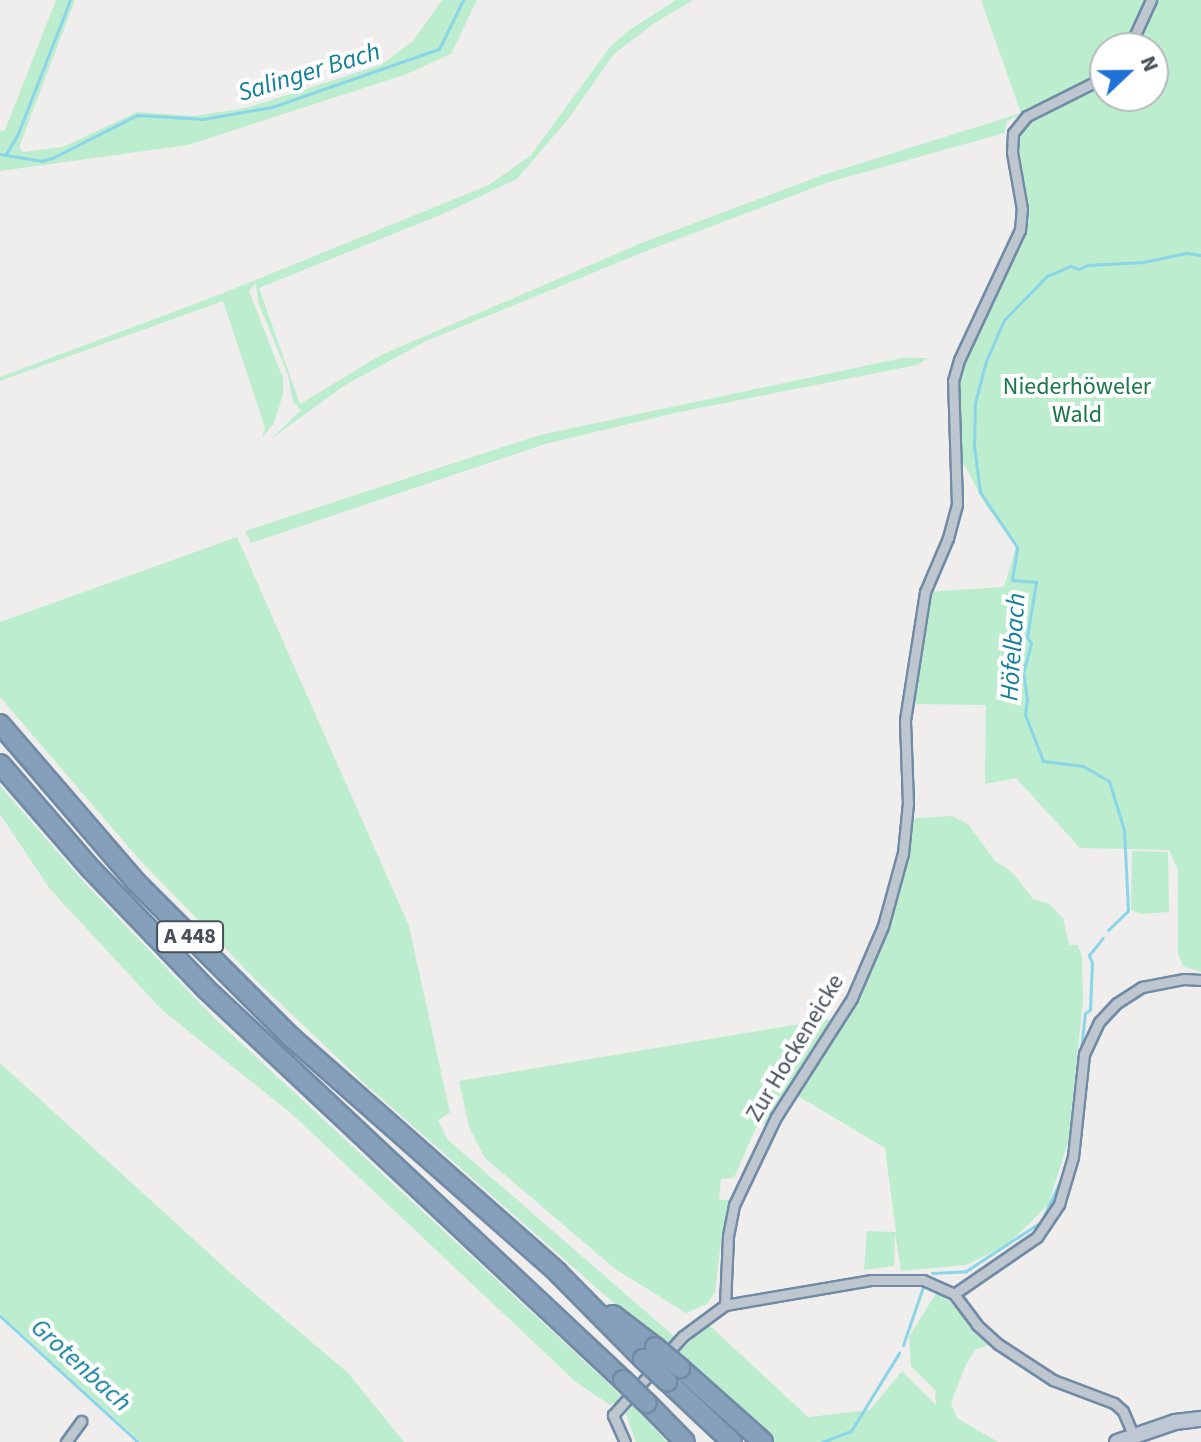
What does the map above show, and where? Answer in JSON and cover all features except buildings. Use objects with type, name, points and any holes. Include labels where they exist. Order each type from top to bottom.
[{"type":"highway","name":"A 448","points":[[0,724],[136,882],[292,1038],[674,1375],[763,1442]]},
{"type":"highway","name":"A 448","points":[[0,764],[91,869],[216,1000],[623,1380],[685,1442]]},
{"type":"highway","name":"A 448","points":[[674,1375],[732,1442]]},
{"type":"street","points":[[1136,32],[1151,0]]},
{"type":"street","name":"Zur Hockeneicke","points":[[725,1305],[728,1236],[734,1205],[776,1117],[852,998],[883,926],[896,882],[907,815],[905,720],[925,592],[948,538],[957,505],[953,381],[959,360],[1009,257],[1022,219],[1020,189],[1012,152],[1013,133],[1027,116],[1089,85]]},
{"type":"street","points":[[954,1294],[1037,1237],[1059,1204],[1073,1157],[1084,1054],[1099,1022],[1117,1003],[1142,987],[1171,981],[1201,980]]},
{"type":"street","points":[[625,1442],[613,1415],[683,1336],[725,1305],[892,1278],[930,1282],[954,1294],[977,1325],[1008,1351],[1053,1380],[1119,1407],[1133,1435]]},
{"type":"street","points":[[1117,1442],[1175,1422],[1201,1419]]},
{"type":"street","points":[[66,1442],[81,1421]]},
{"type":"green space","points":[[56,0],[75,0],[19,147],[23,152],[63,147],[137,112],[194,116],[246,108],[381,65],[413,41],[442,0],[477,0],[451,54],[404,75],[188,145],[0,171],[0,131],[5,130]]},
{"type":"green space","points":[[676,0],[693,0],[653,24],[614,54],[569,118],[517,179],[445,213],[259,288],[300,404],[381,355],[644,242],[823,175],[1021,113],[981,0],[1145,0],[1130,32],[1089,32],[1089,82],[1007,121],[1004,133],[826,183],[646,251],[426,341],[345,385],[271,439],[301,410],[293,402],[288,375],[258,302],[256,283],[249,291],[283,378],[283,394],[274,423],[262,438],[265,428],[223,301],[0,381],[0,377],[221,294],[489,185],[531,155],[610,47],[628,31]]},
{"type":"green space","name":"Niederhöweler Wald","points":[[1156,0],[1201,0],[1201,972],[1183,966],[1178,953],[1178,870],[1169,850],[1080,848],[1016,778],[985,784],[986,705],[912,704],[925,592],[1004,587],[1016,547],[985,504],[956,449],[953,381],[1022,219],[1027,220],[1015,149],[1017,135],[1026,122],[1040,113],[1089,90],[1089,112],[1169,112],[1169,32],[1141,32]]},
{"type":"green space","points":[[902,358],[928,358],[917,365],[679,412],[545,444],[251,543],[245,531],[540,435]]},
{"type":"green space","points":[[237,537],[409,926],[450,1113],[438,1120],[447,1139],[675,1337],[665,1348],[365,1084],[258,982],[138,858],[0,697],[0,622]]},
{"type":"green space","points":[[0,786],[82,880],[216,1020],[624,1398],[610,1405],[577,1383],[292,1114],[161,1009],[50,889],[0,814]]},
{"type":"green space","points":[[952,816],[968,824],[995,861],[1011,871],[1034,900],[1048,903],[1063,918],[1069,945],[1078,945],[1082,957],[1083,1001],[1068,1143],[1048,1205],[1007,1245],[966,1265],[901,1271],[895,1232],[894,1266],[864,1270],[867,1231],[896,1232],[885,1148],[798,1096],[843,1026],[883,940],[899,893],[912,823],[916,818]]},
{"type":"green space","points":[[1132,851],[1168,852],[1169,912],[1141,914],[1131,910]]},
{"type":"green space","points":[[836,1018],[766,1124],[757,1125],[734,1178],[721,1179],[719,1200],[732,1200],[722,1232],[715,1292],[707,1304],[686,1313],[614,1268],[485,1158],[469,1127],[459,1081]]},
{"type":"green space","points":[[0,1063],[235,1277],[348,1373],[404,1442],[141,1442],[0,1314]]},
{"type":"green space","points":[[938,1290],[965,1317],[973,1332],[990,1345],[976,1349],[966,1364],[951,1403],[957,1418],[998,1442],[774,1442],[678,1353],[708,1324],[808,1417],[870,1410],[902,1371],[936,1405],[935,1390],[911,1366],[909,1337]]},
{"type":"green space","points":[[633,1405],[667,1442],[636,1442],[626,1414]]},
{"type":"waterway","points":[[6,154],[17,136],[70,0]]},
{"type":"waterway","name":"Salinger Bach","points":[[0,154],[42,161],[137,115],[203,119],[272,107],[439,49],[463,0]]},
{"type":"waterway","name":"Höfelbach","points":[[1108,930],[1128,911],[1124,830],[1109,781],[1083,766],[1043,761],[1025,714],[1027,700],[1023,673],[1031,643],[1027,637],[1036,582],[1012,580],[1017,547],[980,492],[974,446],[975,403],[986,361],[1004,320],[1047,276],[1070,266],[1079,269],[1088,265],[1143,262],[1186,253],[1201,255]]},
{"type":"waterway","name":"Höfelbach","points":[[1081,1050],[1085,1013],[1090,1010],[1092,963],[1089,955],[1103,938]]},
{"type":"waterway","name":"Höfelbach","points":[[1074,1110],[1077,1074]]},
{"type":"waterway","name":"Höfelbach","points":[[932,1273],[966,1271],[1041,1222],[1063,1175],[1070,1145]]},
{"type":"waterway","name":"Höfelbach","points":[[903,1345],[923,1287]]},
{"type":"waterway","name":"Grotenbach","points":[[0,1316],[138,1442]]},
{"type":"waterway","name":"Höfelbach","points":[[822,1442],[851,1431],[899,1353]]}]
